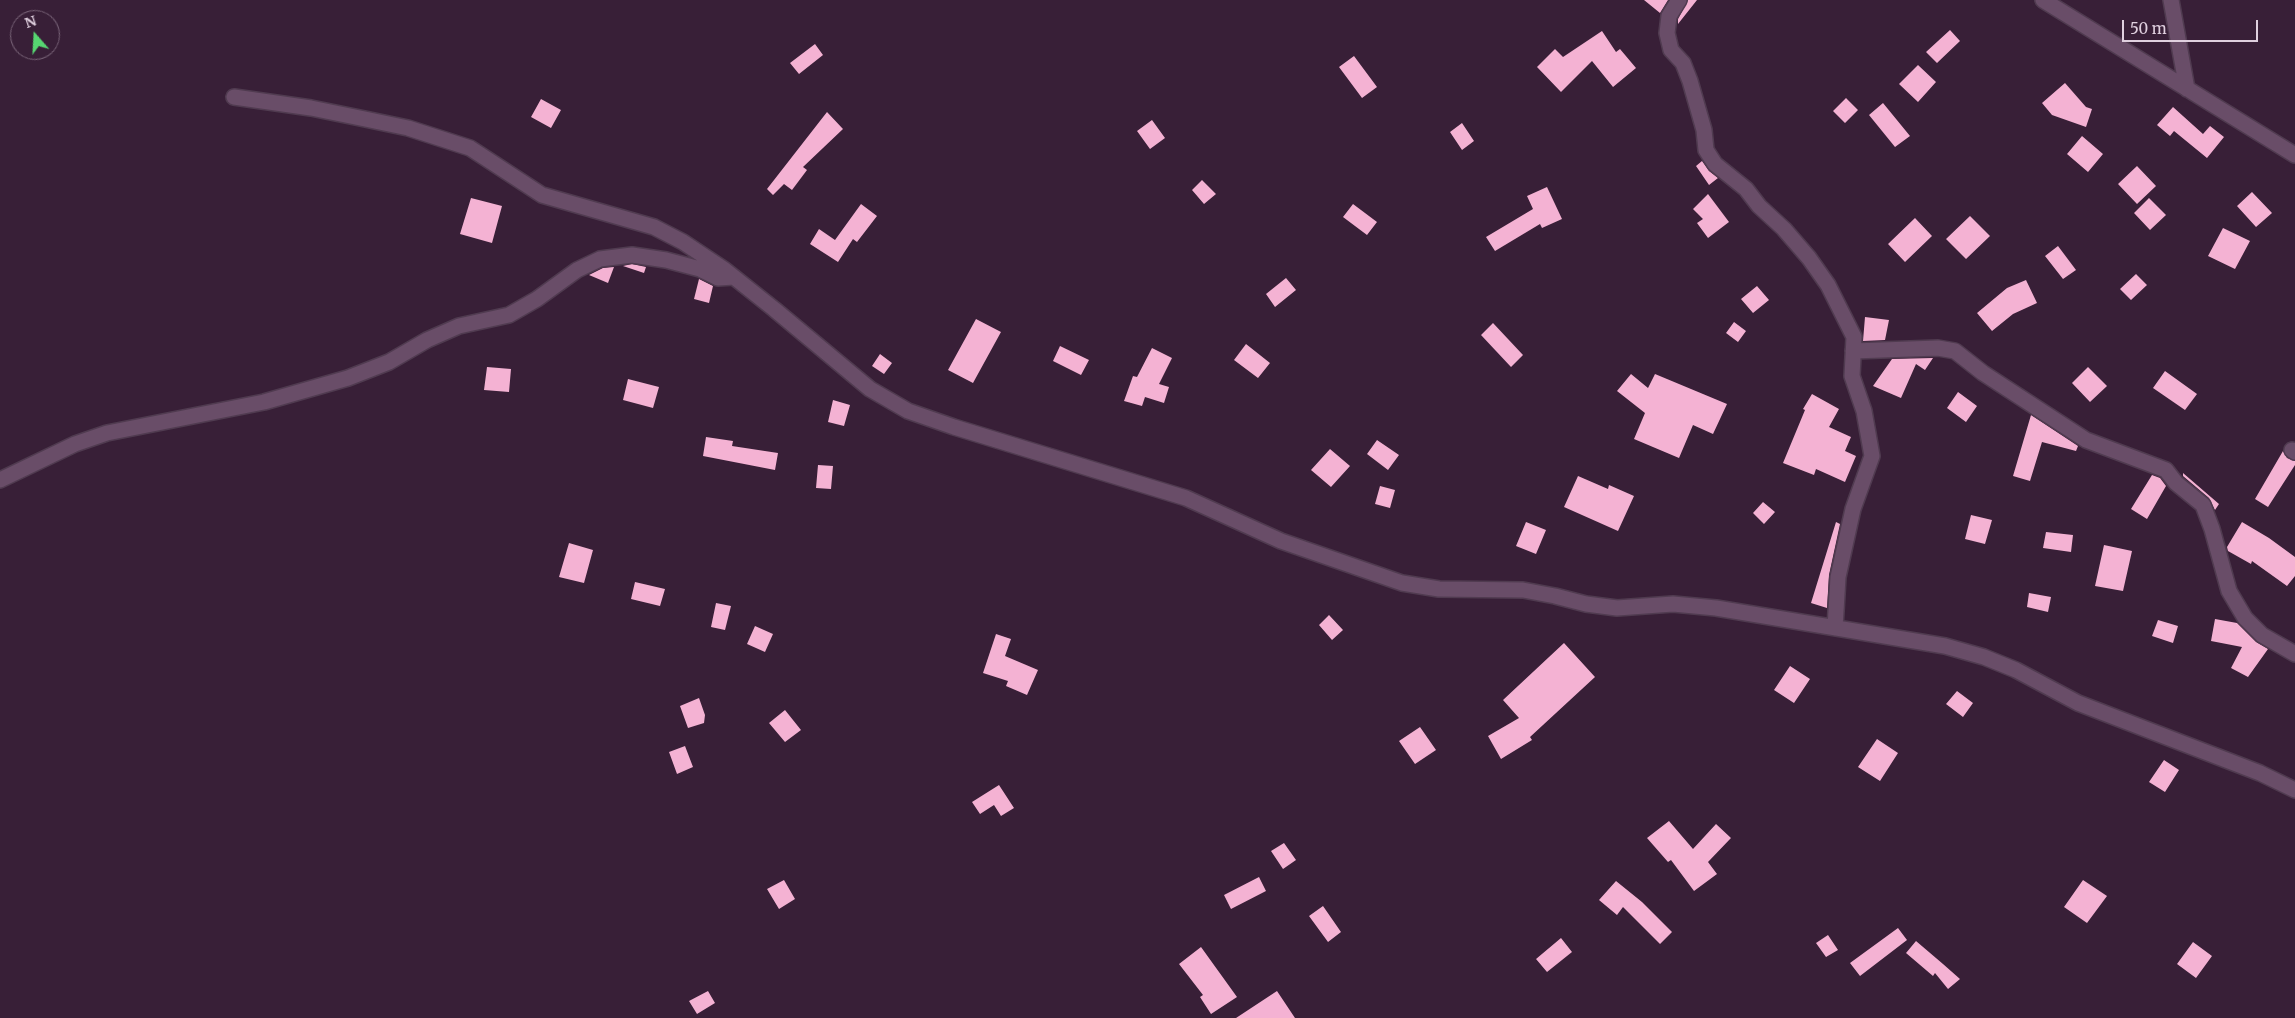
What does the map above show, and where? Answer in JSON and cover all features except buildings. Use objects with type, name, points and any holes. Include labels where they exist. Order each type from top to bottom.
[{"type":"street","points":[[1678,0],[1669,16],[1667,34],[1671,50],[1683,63],[1690,81],[1704,130],[1706,150],[1715,164],[1746,189],[1759,206],[1784,229],[1809,258],[1828,285],[1854,337],[1852,376],[1864,411],[1872,456],[1853,509],[1838,577],[1835,628]]},
{"type":"street","points":[[2043,0],[2295,155]]},
{"type":"street","points":[[2171,0],[2187,89]]},
{"type":"street","points":[[234,97],[311,108],[408,128],[470,148],[542,195],[654,227],[683,242],[734,277],[870,389],[908,410],[954,428],[1186,498],[1281,541],[1402,583],[1440,589],[1523,590],[1586,604],[1617,608],[1673,604],[1716,608],[1945,646],[1984,657],[2016,670],[2078,703],[2260,773],[2295,790]]},
{"type":"street","points":[[0,480],[75,444],[107,433],[264,402],[348,378],[388,362],[427,340],[459,326],[509,315],[537,299],[577,270],[600,259],[632,255],[666,260],[700,269],[718,278],[734,277]]},
{"type":"street","points":[[1853,351],[1938,348],[1955,351],[1983,373],[2086,440],[2166,470],[2176,483],[2203,505],[2212,529],[2229,592],[2245,618],[2262,635],[2295,654]]}]
